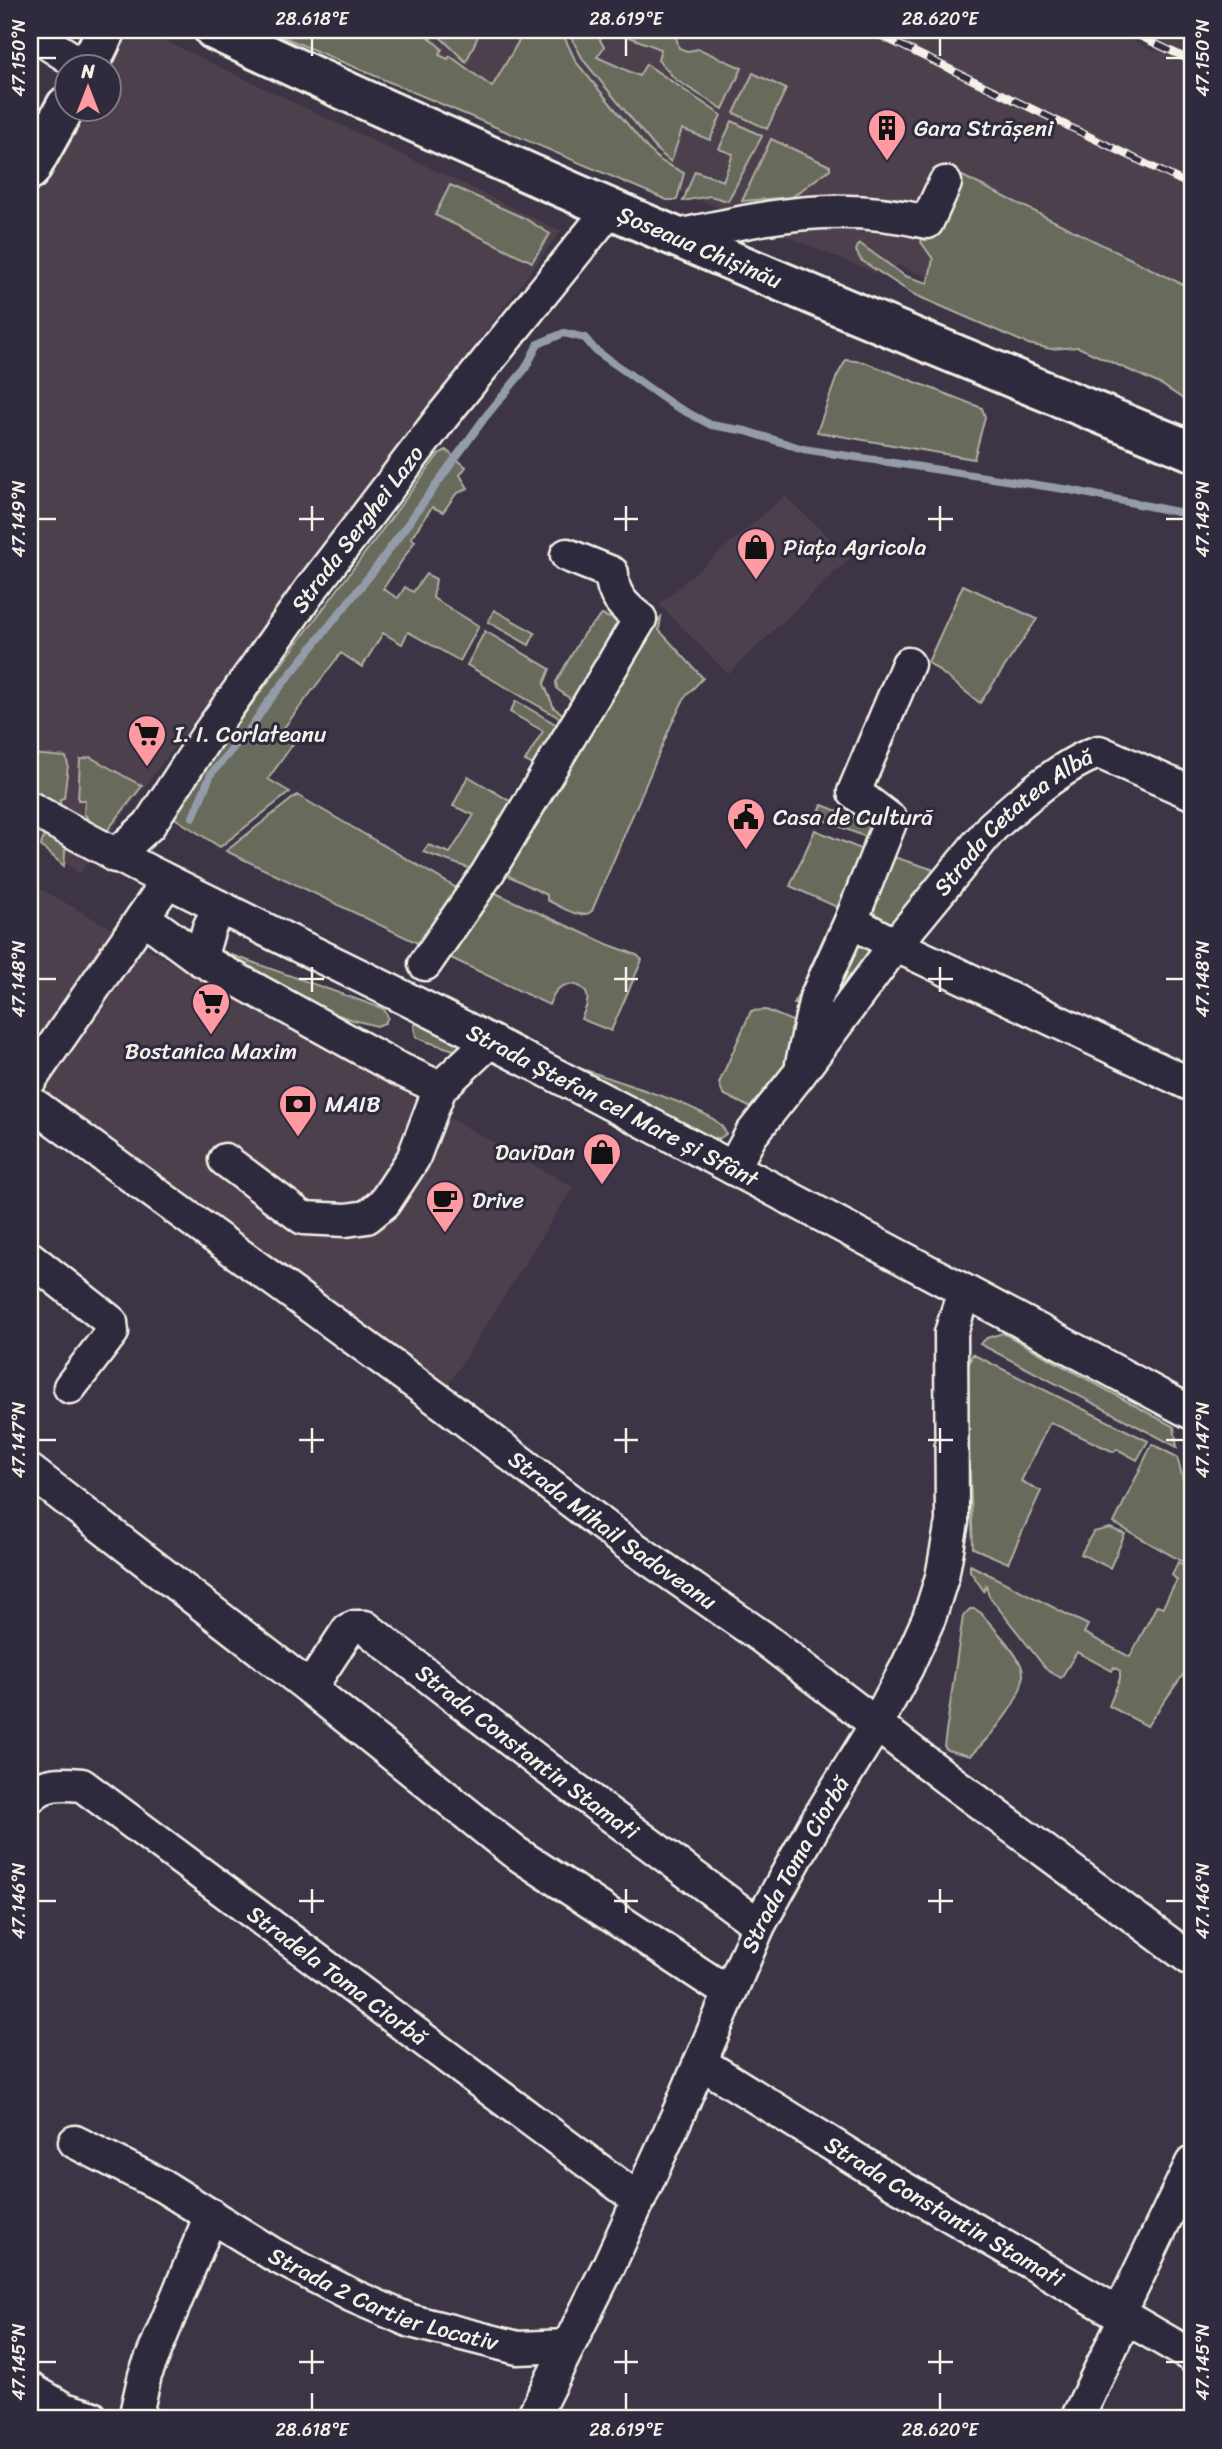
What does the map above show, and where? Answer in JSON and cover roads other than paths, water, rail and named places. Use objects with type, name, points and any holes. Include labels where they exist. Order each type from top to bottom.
[{"type":"main road","points":[[96,52],[106,30]]},
{"type":"main road","name":"Șoseaua Chișinău","points":[[214,30],[377,106],[611,208],[1192,451]]},
{"type":"main road","points":[[30,170],[57,122]]},
{"type":"street","points":[[30,32],[61,52]]},
{"type":"street","points":[[678,236],[799,212],[894,214],[927,222],[945,183]]},
{"type":"street","name":"Strada Serghei Lazo","points":[[116,856],[149,825],[207,736],[311,589],[442,417],[611,208]]},
{"type":"street","points":[[425,964],[483,880],[640,619],[621,602],[613,588],[612,573],[567,555]]},
{"type":"street","points":[[800,1073],[816,998],[851,921],[891,820],[854,792],[908,664]]},
{"type":"street","name":"Strada Cetatea Albă","points":[[733,1168],[751,1135],[895,945],[992,827],[1010,811],[1083,757],[1098,752],[1192,793]]},
{"type":"street","name":"Strada Ștefan cel Mare și Sfânt","points":[[30,808],[167,882],[490,1041],[1192,1413]]},
{"type":"street","points":[[30,1080],[167,882]]},
{"type":"street","points":[[200,959],[209,928],[219,908]]},
{"type":"street","points":[[143,917],[200,959],[395,1068],[440,1088]]},
{"type":"street","points":[[851,921],[895,945],[1192,1085]]},
{"type":"street","points":[[225,1160],[303,1218],[346,1220],[367,1217],[384,1203],[414,1159],[440,1088],[490,1041]]},
{"type":"street","name":"Strada Mihail Sadoveanu","points":[[30,1102],[447,1406],[625,1542],[762,1637],[1192,1960]]},
{"type":"street","points":[[30,1258],[111,1322],[112,1332],[70,1387]]},
{"type":"street","name":"Strada Toma Ciorbă","points":[[532,2419],[639,2200],[759,1925],[815,1824],[876,1725],[929,1618],[942,1577],[952,1522],[951,1333],[964,1290]]},
{"type":"street","points":[[30,1471],[310,1688],[513,1851],[729,1993]]},
{"type":"street","name":"Strada Constantin Stamati","points":[[310,1688],[348,1630],[365,1627],[576,1790],[759,1925]]},
{"type":"street","name":"Stradela Toma Ciorbă","points":[[30,1797],[37,1790],[59,1782],[82,1785],[639,2200]]},
{"type":"street","name":"Strada Constantin Stamati","points":[[701,2063],[891,2181],[1192,2356]]},
{"type":"street","name":"Strada 2 Cartier Locativ","points":[[75,2142],[163,2186],[274,2255],[330,2284],[411,2320],[440,2330],[518,2348],[568,2346]]},
{"type":"street","points":[[1077,2419],[1192,2163]]},
{"type":"street","points":[[30,2389],[64,2409],[114,2419],[145,2375],[211,2216]]},
{"type":"waterway","points":[[193,817],[211,774],[375,569],[486,416],[525,369],[538,344],[564,333],[585,338],[595,350],[673,405],[711,425],[746,431],[803,449],[1070,490],[1192,515]]},
{"type":"railway","points":[[869,30],[1192,186]]},
{"type":"railway","points":[[1127,30],[1192,61]]},
{"type":"place","name":"Gara Strășeni","points":[[887,162]]},
{"type":"place","name":"Piața Agricola","points":[[756,581]]},
{"type":"place","name":"I. I. Corlateanu","points":[[147,768]]},
{"type":"place","name":"Casa de Cultură","points":[[746,851]]},
{"type":"place","name":"Bostanica Maxim","points":[[211,1036]]},
{"type":"place","name":"MAIB","points":[[298,1138]]},
{"type":"place","name":"DaviDan","points":[[602,1186]]},
{"type":"place","name":"Drive","points":[[445,1234]]}]
